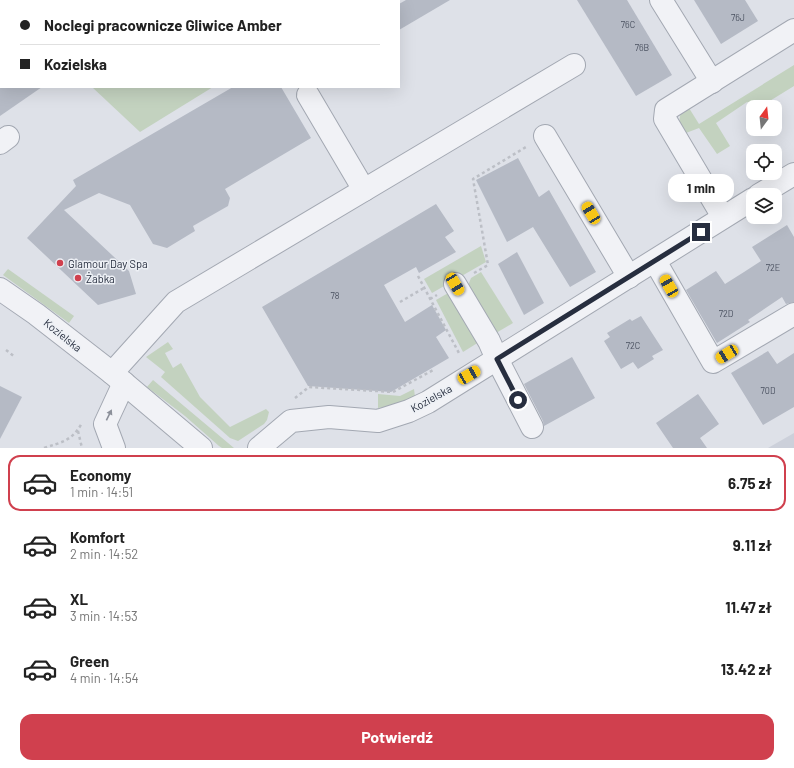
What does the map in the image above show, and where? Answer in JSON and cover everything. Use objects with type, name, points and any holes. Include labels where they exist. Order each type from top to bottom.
[{"type":"street","points":[[661,0],[712,82]]},
{"type":"street","points":[[723,217],[665,120],[666,110],[794,30]]},
{"type":"street","points":[[114,448],[105,424],[118,378],[176,302],[574,65]]},
{"type":"street","points":[[308,95],[364,190]]},
{"type":"street","points":[[546,136],[629,277]]},
{"type":"street","points":[[771,188],[794,174]]},
{"type":"street","name":"Kozielska","points":[[259,448],[291,421],[329,417],[378,421],[409,411],[428,402],[746,203]]},
{"type":"street","points":[[655,261],[713,362],[794,314]]},
{"type":"street","points":[[455,284],[489,340],[497,359],[532,427]]},
{"type":"street","name":"Kozielska","points":[[0,289],[36,314],[118,378],[201,448]]},
{"type":"path","points":[[455,284],[488,265],[473,178],[546,136]]},
{"type":"path","points":[[418,276],[460,355]]},
{"type":"path","points":[[400,302],[424,288]]},
{"type":"path","points":[[430,299],[435,296]]},
{"type":"path","points":[[6,350],[14,357]]},
{"type":"path","points":[[44,448],[70,439],[78,431],[82,448]]},
{"type":"shaded area","points":[[794,433],[794,448],[768,448]]},
{"type":"green space","points":[[794,65],[794,86],[771,100],[746,100],[746,103],[716,123],[730,146],[717,154],[699,128],[686,133],[681,126],[681,112],[689,108],[699,124]]},
{"type":"green space","points":[[93,88],[211,88],[140,132]]},
{"type":"green space","points":[[481,246],[486,262],[432,293],[424,279]]},
{"type":"green space","points":[[8,269],[74,316],[69,323],[3,275]]},
{"type":"green space","points":[[481,272],[513,323],[496,333],[467,288],[471,278]]},
{"type":"green space","points":[[450,292],[479,342],[463,352],[436,300]]},
{"type":"green space","points":[[168,342],[173,349],[165,353],[173,368],[181,363],[200,397],[230,427],[266,409],[269,412],[267,420],[264,424],[238,441],[230,438],[161,377],[165,372],[146,357]]},
{"type":"green space","points":[[153,380],[234,448],[222,448],[219,446],[185,416],[147,387]]},
{"type":"green space","points":[[414,389],[415,397],[402,404],[378,408],[378,394],[400,396]]},
{"type":"building","points":[[406,0],[450,0],[400,29],[400,3]]},
{"type":"building","points":[[577,0],[627,0],[672,75],[636,96]]},
{"type":"building","points":[[694,0],[745,0],[758,21],[721,44]]},
{"type":"building","points":[[0,88],[41,88],[0,116]]},
{"type":"building","points":[[231,88],[282,88],[311,138],[225,189],[230,198],[228,206],[193,226],[195,231],[167,248],[153,244],[130,205],[99,193],[64,210],[129,271],[136,294],[98,305],[27,238],[76,186],[73,180]]},
{"type":"building","points":[[518,158],[539,197],[549,190],[596,272],[570,287],[533,227],[507,242],[476,180]]},
{"type":"building","points":[[436,204],[454,231],[445,237],[456,252],[419,273],[416,267],[384,285],[405,322],[432,305],[446,330],[436,337],[449,358],[391,392],[308,386],[262,307]]},
{"type":"building","points":[[787,225],[794,237],[794,302],[786,304],[782,297],[748,320],[750,322],[717,343],[686,290],[716,271],[725,284],[744,272],[761,261],[752,247]]},
{"type":"building","points":[[517,252],[544,303],[524,315],[498,264]]},
{"type":"building","points":[[641,316],[663,350],[652,356],[654,359],[638,369],[633,362],[621,369],[604,341],[610,337],[607,333],[630,319],[632,321]]},
{"type":"building","points":[[768,351],[777,364],[794,353],[794,407],[763,425],[731,373]]},
{"type":"building","points":[[572,357],[595,398],[544,426],[543,421],[524,384]]},
{"type":"building","points":[[0,386],[22,397],[0,439]]},
{"type":"building","points":[[698,394],[719,424],[700,438],[707,448],[673,448],[656,423]]},
{"type":"place","name":"Glamour Day Spa","points":[[60,263]]},
{"type":"place","name":"Żabka","points":[[78,278]]},
{"type":"route","points":[[518,400],[497,359],[701,232]]}]
